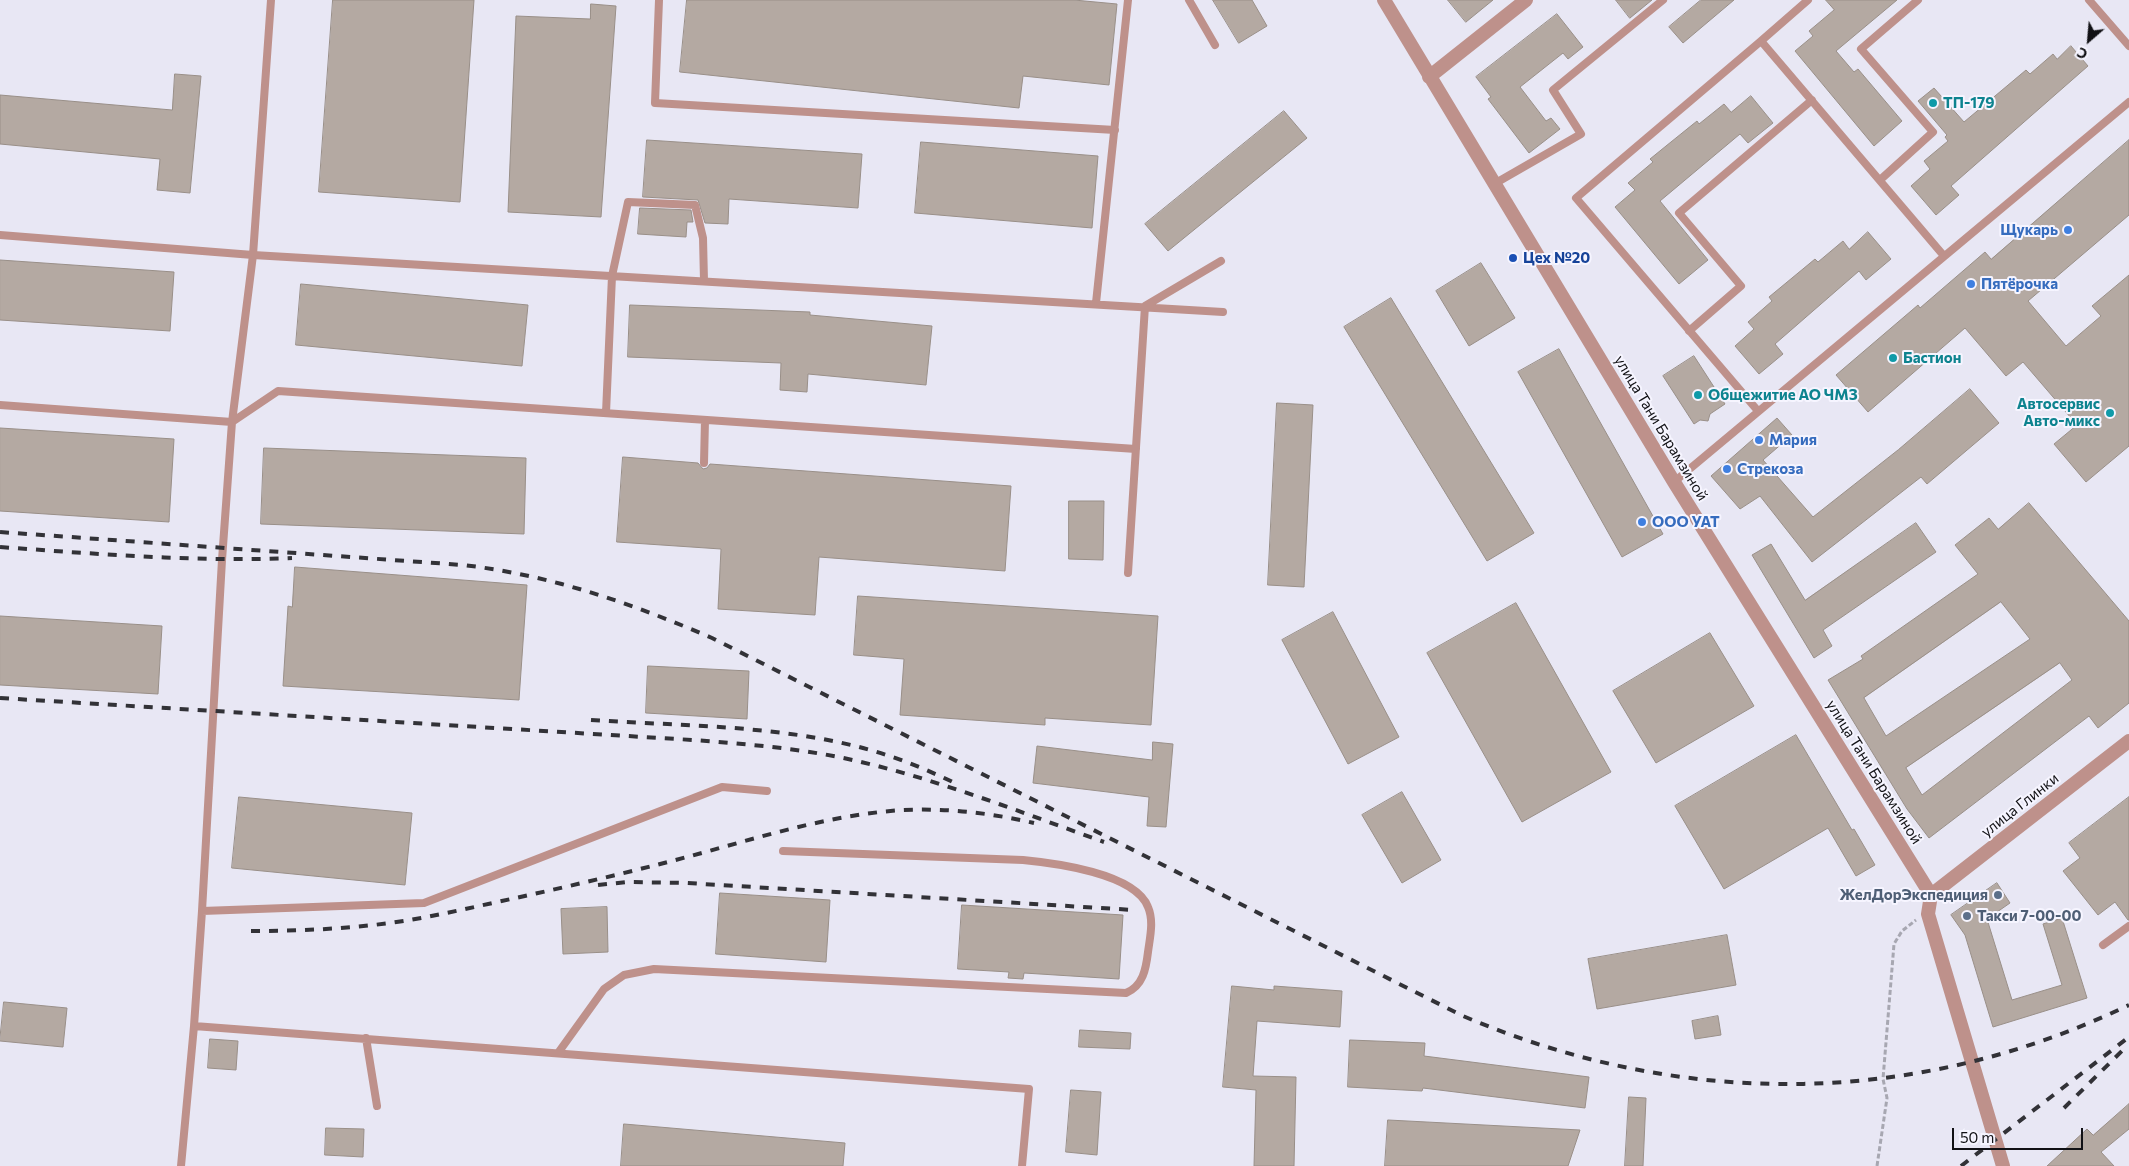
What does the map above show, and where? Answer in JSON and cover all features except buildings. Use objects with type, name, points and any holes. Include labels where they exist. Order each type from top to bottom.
[{"type":"street","name":"улица Тани Барамзиной","points":[[1384,0],[1674,482],[1931,895]]},
{"type":"street","points":[[1429,77],[1526,0]]},
{"type":"street","name":"улица Глинки","points":[[1931,895],[2129,741]]},
{"type":"street","points":[[1931,895],[1928,914],[2003,1166]]},
{"type":"lane","points":[[181,1166],[202,911],[222,560],[232,422],[253,255],[271,0]]},
{"type":"lane","points":[[658,0],[654,103],[1115,130]]},
{"type":"lane","points":[[1096,303],[1128,0]]},
{"type":"lane","points":[[1189,0],[1215,45]]},
{"type":"lane","points":[[1494,184],[1581,134],[1553,90],[1663,0]]},
{"type":"lane","points":[[1758,411],[1576,198],[1808,0]]},
{"type":"lane","points":[[1880,180],[1933,132],[1861,49],[1918,0]]},
{"type":"lane","points":[[2091,1],[2129,46]]},
{"type":"lane","points":[[1761,41],[1944,256]]},
{"type":"lane","points":[[1689,331],[1741,286],[1679,214],[1812,100]]},
{"type":"lane","points":[[1674,482],[2129,102]]},
{"type":"lane","points":[[606,413],[612,276],[628,202],[694,205],[703,238],[704,281]]},
{"type":"lane","points":[[0,236],[253,255],[1096,303],[1223,312]]},
{"type":"lane","points":[[1145,306],[1221,261]]},
{"type":"lane","points":[[1128,573],[1145,306]]},
{"type":"lane","points":[[0,405],[232,422],[278,390],[1136,449]]},
{"type":"lane","points":[[704,463],[705,420]]},
{"type":"lane","points":[[202,911],[424,903],[722,787],[767,791]]},
{"type":"lane","points":[[558,1053],[592,1003],[609,985],[624,975],[654,969],[1126,993],[1140,984],[1147,966],[1151,925],[1148,905],[1131,888],[1101,875],[1054,863],[1023,860],[784,851]]},
{"type":"lane","points":[[2103,944],[2129,926]]},
{"type":"lane","points":[[194,1026],[1028,1089],[1022,1166]]},
{"type":"lane","points":[[366,1038],[377,1106]]},
{"type":"path","points":[[1877,1166],[1887,1098],[1883,1078],[1894,944],[1897,937],[1908,925],[1928,914]]},
{"type":"railway","points":[[0,532],[463,565],[559,583],[621,602],[712,638],[1463,1016],[1545,1046],[1629,1068],[1713,1081],[1798,1084],[1882,1078],[1965,1063],[2048,1039],[2129,1005]]},
{"type":"railway","points":[[0,547],[182,558],[292,558]]},
{"type":"railway","points":[[0,698],[693,740],[790,749],[848,759],[913,776],[977,796],[1104,842]]},
{"type":"railway","points":[[591,720],[728,728],[830,740],[888,755],[959,785]]},
{"type":"railway","points":[[251,931],[355,927],[430,916],[623,873],[813,824],[873,813],[903,810],[952,811],[1002,816],[1034,823]]},
{"type":"railway","points":[[598,885],[627,882],[687,883],[1134,910]]},
{"type":"railway","points":[[1961,1166],[2129,1037]]},
{"type":"railway","points":[[2064,1108],[2127,1046]]},
{"type":"place","name":"ТП-179","points":[[1933,103]]},
{"type":"place","name":"Щукарь","points":[[2068,230]]},
{"type":"place","name":"Цех №20","points":[[1513,258]]},
{"type":"place","name":"Пятёрочка","points":[[1971,284]]},
{"type":"place","name":"Бастион","points":[[1893,358]]},
{"type":"place","name":"Общежитие АО ЧМЗ","points":[[1698,395]]},
{"type":"place","name":"Автосервис Авто-микс","points":[[2110,413]]},
{"type":"place","name":"Мария","points":[[1759,440]]},
{"type":"place","name":"Стрекоза","points":[[1727,469]]},
{"type":"place","name":"ООО УАТ","points":[[1642,522]]},
{"type":"place","name":"ЖелДорЭкспедиция","points":[[1998,895]]},
{"type":"place","name":"Такси 7-00-00","points":[[1967,916]]}]
